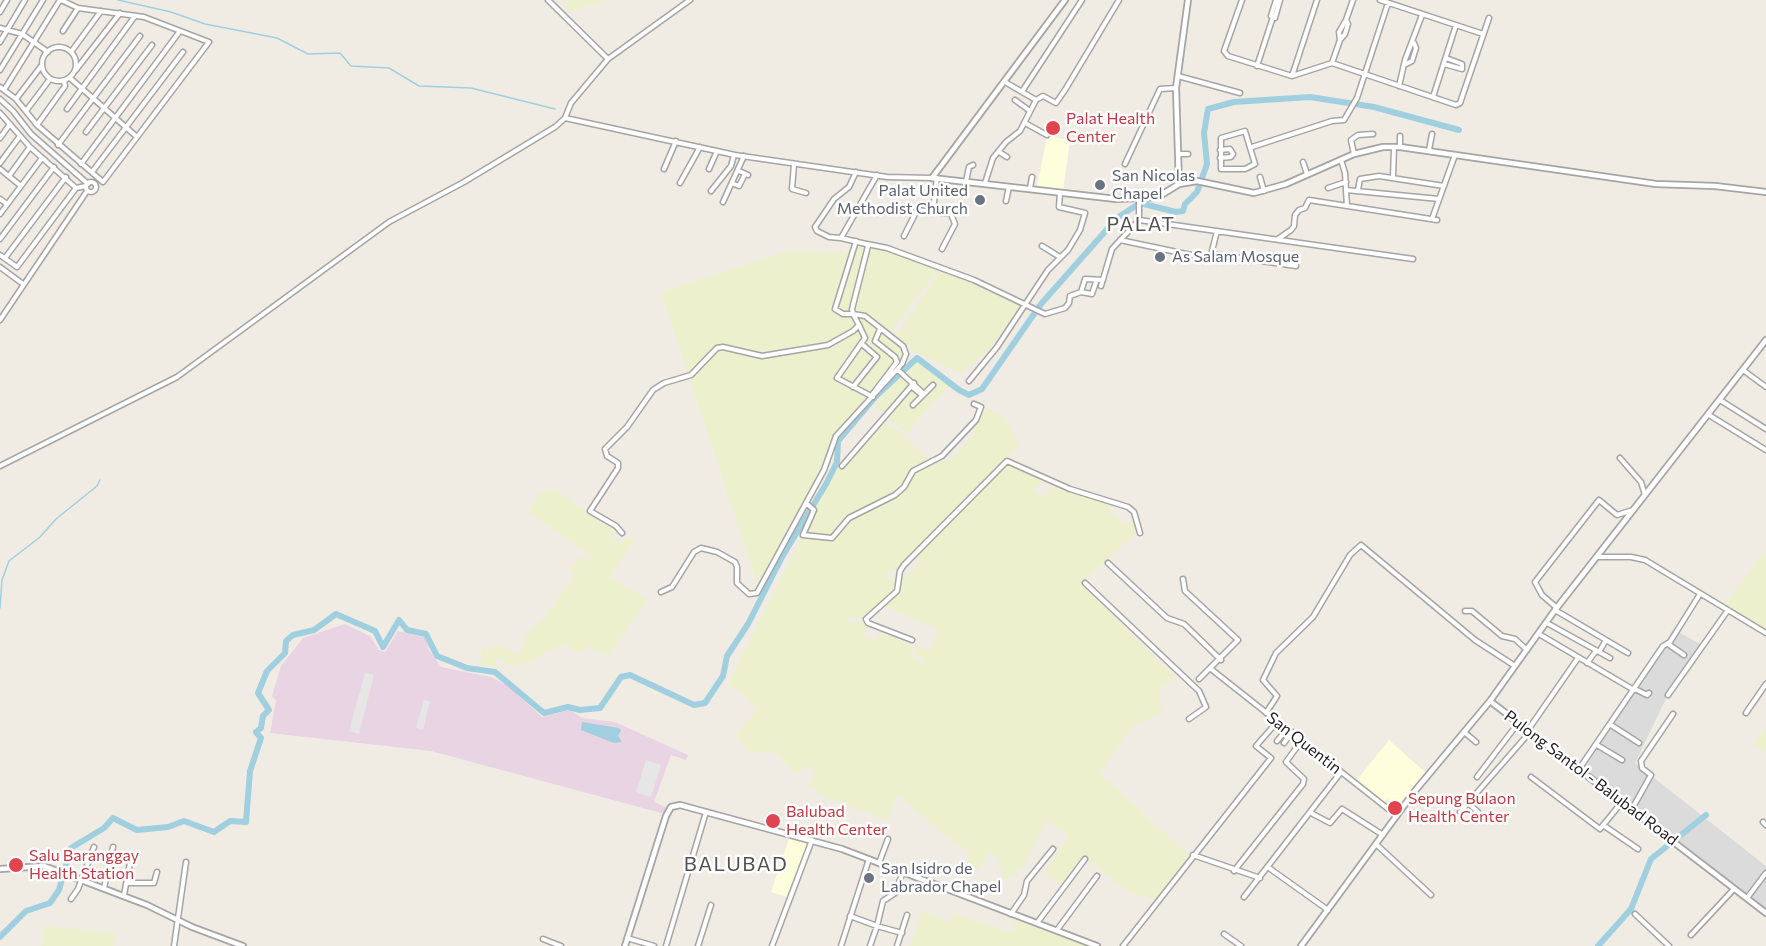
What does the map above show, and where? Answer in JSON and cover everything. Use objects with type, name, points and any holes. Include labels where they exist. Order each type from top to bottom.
[{"type":"street","points":[[0,12],[7,0]]},
{"type":"street","points":[[0,42],[25,0]]},
{"type":"street","points":[[0,70],[43,0]]},
{"type":"street","points":[[61,0],[78,8],[135,15],[209,42],[103,182],[58,145],[37,125],[16,99],[2,88],[61,0]]},
{"type":"street","points":[[548,0],[608,59]]},
{"type":"street","points":[[0,466],[177,377],[389,222],[474,176],[555,127],[565,118],[571,103],[608,59],[690,0]]},
{"type":"street","points":[[933,210],[935,178],[1065,0]]},
{"type":"street","points":[[1023,90],[1082,0]]},
{"type":"street","points":[[985,183],[993,158],[1025,123],[1036,100],[1043,96],[1053,103],[1057,102],[1119,0]]},
{"type":"street","points":[[1179,184],[1176,88],[1188,0]]},
{"type":"street","points":[[1242,0],[1224,51],[1228,56],[1292,76],[1332,63],[1456,105],[1460,103],[1489,18]]},
{"type":"street","points":[[1257,66],[1273,18],[1271,15],[1278,0]]},
{"type":"street","points":[[1292,76],[1317,0]]},
{"type":"street","points":[[1332,63],[1340,40],[1339,32],[1353,0]]},
{"type":"street","points":[[1380,0],[1483,34]]},
{"type":"street","points":[[1252,147],[1332,121],[1344,120],[1355,102],[1388,3]]},
{"type":"street","points":[[63,31],[78,8]]},
{"type":"street","points":[[70,52],[101,11]]},
{"type":"street","points":[[50,79],[64,81],[70,78],[120,13]]},
{"type":"street","points":[[67,109],[135,15]]},
{"type":"street","points":[[1399,86],[1406,64],[1412,61],[1416,48],[1414,43],[1422,15]]},
{"type":"street","points":[[1433,97],[1456,25]]},
{"type":"street","points":[[0,28],[22,34],[48,52]]},
{"type":"street","points":[[81,164],[180,31]]},
{"type":"street","points":[[58,145],[140,36]]},
{"type":"street","points":[[86,132],[152,45]]},
{"type":"street","points":[[16,99],[42,65],[48,52],[55,48],[70,52]]},
{"type":"street","points":[[70,52],[76,65],[74,72]]},
{"type":"street","points":[[92,172],[183,52]]},
{"type":"street","points":[[1444,64],[1462,69],[1462,64],[1446,58]]},
{"type":"street","points":[[42,65],[50,79]]},
{"type":"street","points":[[1178,76],[1240,93]]},
{"type":"street","points":[[70,78],[137,137]]},
{"type":"street","points":[[26,111],[50,79]]},
{"type":"street","points":[[37,125],[65,86],[64,81]]},
{"type":"street","points":[[1005,82],[1023,90],[1036,100]]},
{"type":"street","points":[[1125,164],[1160,89],[1176,88]]},
{"type":"street","points":[[0,99],[14,111],[32,134],[87,187]]},
{"type":"street","points":[[1015,100],[1030,111]]},
{"type":"street","points":[[14,111],[20,104]]},
{"type":"street","points":[[0,113],[30,147],[76,188]]},
{"type":"street","points":[[565,118],[717,151],[794,164],[877,175],[935,178],[1030,188],[1139,203],[1158,197],[1179,184],[1203,181],[1246,193],[1264,191],[1354,154],[1394,147],[1429,150],[1656,184],[1715,186],[1766,192]]},
{"type":"street","points":[[1025,123],[1047,135]]},
{"type":"street","points":[[0,138],[10,124]]},
{"type":"street","points":[[1247,132],[1252,147],[1256,161],[1249,168],[1221,169],[1222,136],[1247,132]]},
{"type":"street","points":[[1354,154],[1351,140],[1358,135],[1373,134]]},
{"type":"street","points":[[1429,150],[1432,134]]},
{"type":"street","points":[[0,163],[20,136]]},
{"type":"street","points":[[1400,136],[1400,147]]},
{"type":"street","points":[[664,169],[676,141]]},
{"type":"street","points":[[9,176],[30,147]]},
{"type":"street","points":[[680,183],[700,147]]},
{"type":"street","points":[[1393,177],[1394,147]]},
{"type":"street","points":[[1220,150],[1230,149],[1233,154],[1231,157],[1220,158]]},
{"type":"street","points":[[708,169],[717,151]]},
{"type":"street","points":[[999,152],[1007,157]]},
{"type":"street","points":[[711,191],[731,166],[734,154]]},
{"type":"street","points":[[1179,154],[1188,154]]},
{"type":"street","points":[[1278,239],[1294,226],[1295,215],[1299,210],[1305,208],[1307,200],[1435,220],[1439,199],[1455,155]]},
{"type":"street","points":[[723,202],[734,184],[744,156]]},
{"type":"street","points":[[0,214],[42,158]]},
{"type":"street","points":[[1341,160],[1346,182],[1347,206]]},
{"type":"street","points":[[1303,162],[1307,174]]},
{"type":"street","points":[[794,164],[792,189],[806,193]]},
{"type":"street","points":[[964,191],[969,167],[973,165]]},
{"type":"street","points":[[0,239],[54,167]]},
{"type":"street","points":[[0,169],[21,186]]},
{"type":"street","points":[[734,184],[739,186],[746,174],[739,171]]},
{"type":"street","points":[[856,172],[849,187],[834,199],[815,227],[817,231],[829,237],[886,248],[974,280],[1027,303],[1045,314],[1057,313],[1069,303],[1070,297],[1081,292],[1092,294],[1096,282]]},
{"type":"street","points":[[841,238],[877,175]]},
{"type":"street","points":[[5,258],[66,177]]},
{"type":"street","points":[[1030,188],[1032,177]]},
{"type":"street","points":[[1260,177],[1264,191]]},
{"type":"street","points":[[1358,190],[1360,179],[1393,177],[1444,186]]},
{"type":"street","points":[[1328,188],[1346,182]]},
{"type":"street","points":[[1006,201],[1009,186]]},
{"type":"street","points":[[0,255],[17,267],[76,188],[87,187]]},
{"type":"street","points":[[0,320],[87,187]]},
{"type":"street","points":[[1346,190],[1439,199]]},
{"type":"street","points":[[969,381],[1027,303],[1047,270],[1074,240],[1085,215],[1083,212],[1059,207],[1060,193]]},
{"type":"street","points":[[0,199],[7,204]]},
{"type":"street","points":[[1101,286],[1111,251],[1138,220],[1139,203]]},
{"type":"street","points":[[904,237],[916,210],[933,210],[951,214],[955,218],[955,224],[942,249]]},
{"type":"street","points":[[1138,220],[1413,259]]},
{"type":"street","points":[[1120,240],[1210,259],[1217,231]]},
{"type":"street","points":[[661,592],[672,587],[694,552],[701,548],[717,552],[735,562],[737,583],[749,594],[756,594],[809,505],[828,460],[834,438],[899,371],[905,357],[905,350],[865,316],[843,314],[835,309],[856,241]]},
{"type":"street","points":[[866,243],[868,248],[852,309],[866,337],[837,378],[872,397]]},
{"type":"street","points":[[1042,246],[1060,257]]},
{"type":"street","points":[[1213,254],[1296,266]]},
{"type":"street","points":[[0,267],[23,284]]},
{"type":"street","points":[[1081,292],[1085,279],[1096,282],[1103,280]]},
{"type":"street","points":[[622,533],[616,526],[590,510],[618,468],[618,463],[607,456],[605,449],[627,427],[653,390],[664,383],[691,375],[702,361],[720,347],[762,356],[819,347],[835,342],[859,325]]},
{"type":"street","points":[[872,397],[897,362],[895,357],[875,341],[880,329]]},
{"type":"street","points":[[1490,701],[1556,609],[1766,340]]},
{"type":"street","points":[[853,387],[877,357],[862,344]]},
{"type":"street","points":[[1743,370],[1766,387]]},
{"type":"street","points":[[899,371],[923,394]]},
{"type":"street","points":[[842,466],[912,385]]},
{"type":"street","points":[[913,405],[933,385]]},
{"type":"street","points":[[1719,400],[1766,429]]},
{"type":"street","points":[[809,505],[814,511],[802,535],[832,538],[849,518],[895,495],[904,487],[913,471],[944,455],[976,420],[981,409],[980,405],[974,404]]},
{"type":"street","points":[[1709,415],[1766,450]]},
{"type":"street","points":[[1620,458],[1641,482],[1645,495]]},
{"type":"street","points":[[912,640],[868,623],[866,619],[897,591],[900,571],[904,565],[1007,461],[1070,489],[1128,507],[1134,512],[1140,533]]},
{"type":"street","points":[[1628,653],[1556,609],[1542,595],[1535,582],[1599,501],[1617,515],[1634,510]]},
{"type":"street","points":[[1266,713],[1277,696],[1263,681],[1276,654],[1313,617],[1350,555],[1361,545],[1474,640],[1515,666]]},
{"type":"street","points":[[1598,556],[1639,558],[1766,633]]},
{"type":"street","points":[[1108,563],[1167,618],[1184,624],[1221,660]]},
{"type":"street","points":[[1183,579],[1185,591],[1238,639],[1238,642],[1221,660],[1199,679]]},
{"type":"street","points":[[1085,583],[1199,692],[1206,707],[1189,719]]},
{"type":"street","points":[[1579,769],[1663,646],[1668,644],[1700,594]]},
{"type":"street","points":[[1668,695],[1728,610]]},
{"type":"street","points":[[1465,611],[1472,611],[1502,636],[1515,639],[1527,650]]},
{"type":"street","points":[[1546,623],[1610,658]]},
{"type":"street","points":[[1539,634],[1635,690],[1645,695],[1649,693]]},
{"type":"street","points":[[1587,663],[1606,640]]},
{"type":"street","points":[[1668,644],[1684,655]]},
{"type":"street","points":[[1460,812],[1529,731],[1578,658]]},
{"type":"street","name":"San Quentin","points":[[1211,669],[1397,816]]},
{"type":"street","points":[[1746,713],[1766,684]]},
{"type":"street","name":"Pulong Santol - Balubad Road","points":[[1301,946],[1397,816],[1490,701],[1766,913]]},
{"type":"street","points":[[1632,809],[1651,775],[1642,768],[1641,761],[1673,714]]},
{"type":"street","points":[[1123,946],[1271,758],[1256,746],[1277,722]]},
{"type":"street","points":[[1477,777],[1519,722]]},
{"type":"street","points":[[1611,725],[1639,743]]},
{"type":"street","points":[[1277,741],[1289,731]]},
{"type":"street","points":[[1284,743],[1289,731]]},
{"type":"street","points":[[1463,732],[1476,742]]},
{"type":"street","points":[[1234,871],[1303,784],[1304,778],[1286,762],[1302,740]]},
{"type":"street","points":[[1597,745],[1622,760]]},
{"type":"street","points":[[1244,897],[1269,868],[1341,772]]},
{"type":"street","points":[[1531,777],[1600,829],[1622,801]]},
{"type":"street","points":[[1468,803],[1478,812]]},
{"type":"street","points":[[625,946],[669,810],[680,805],[812,839],[1096,946]]},
{"type":"street","points":[[1311,813],[1330,823],[1342,809],[1384,836]]},
{"type":"street","points":[[666,946],[706,811]]},
{"type":"street","points":[[1603,825],[1638,849]]},
{"type":"street","points":[[772,946],[812,839]]},
{"type":"street","points":[[879,863],[888,839]]},
{"type":"street","points":[[1377,845],[1431,895]]},
{"type":"street","points":[[71,898],[82,879],[94,847]]},
{"type":"street","points":[[104,888],[113,847]]},
{"type":"street","points":[[1011,914],[1023,895],[1027,881],[1053,849]]},
{"type":"street","points":[[1193,855],[1234,871],[1261,878]]},
{"type":"street","points":[[1037,923],[1085,859]]},
{"type":"street","points":[[841,946],[869,860]]},
{"type":"street","points":[[174,946],[185,883],[182,878],[186,862]]},
{"type":"street","points":[[124,895],[130,863]]},
{"type":"street","points":[[0,869],[44,866],[70,874],[243,946]]},
{"type":"street","points":[[1269,868],[1328,910]]},
{"type":"street","points":[[127,883],[154,883],[157,872]]},
{"type":"street","points":[[870,946],[883,901],[895,893],[903,872]]},
{"type":"street","points":[[1747,898],[1766,873]]},
{"type":"street","points":[[1057,930],[1097,876]]},
{"type":"street","points":[[1691,935],[1735,888]]},
{"type":"street","points":[[698,946],[711,905]]},
{"type":"street","points":[[1635,914],[1669,946]]},
{"type":"street","points":[[897,946],[907,915]]},
{"type":"street","points":[[850,916],[902,933]]},
{"type":"street","points":[[1224,934],[1241,946]]},
{"type":"street","points":[[627,938],[654,946]]},
{"type":"street","points":[[543,939],[561,946]]},
{"type":"shaded area","points":[[565,0],[608,0],[570,12]]},
{"type":"shaded area","points":[[1047,136],[1070,140],[1063,191],[1037,187]]},
{"type":"shaded area","points":[[854,244],[866,247],[852,312],[864,316],[905,351],[905,355],[897,368],[833,434],[827,460],[795,522],[767,575],[756,580],[661,292],[785,252],[852,252]]},
{"type":"shaded area","points":[[871,245],[938,269],[890,333],[867,315],[853,309]]},
{"type":"shaded area","points":[[940,271],[991,288],[1025,303],[988,350],[961,374],[909,348],[892,336],[899,332]]},
{"type":"shaded area","points":[[918,357],[950,385],[906,433],[875,404]]},
{"type":"shaded area","points":[[988,408],[1003,416],[1019,443],[1016,449],[899,568],[884,574],[889,580],[895,578],[896,588],[863,619],[848,617],[847,620],[851,626],[854,622],[861,622],[868,626],[863,635],[873,642],[882,632],[905,640],[912,648],[910,652],[924,665],[926,660],[913,652],[917,646],[929,652],[938,629],[882,605],[902,591],[901,580],[915,569],[920,560],[916,556],[1006,464],[1042,480],[1034,490],[1042,497],[1054,485],[1112,504],[1109,509],[1125,526],[1132,519],[1137,532],[1081,583],[1174,677],[1159,691],[1162,714],[1134,725],[1100,773],[1189,856],[1157,899],[1129,893],[1085,857],[1062,885],[1044,873],[1069,837],[1046,820],[1022,868],[1003,880],[998,858],[989,852],[978,870],[966,862],[971,853],[943,834],[897,794],[888,820],[824,797],[809,784],[816,774],[806,765],[798,776],[774,751],[750,753],[736,736],[756,710],[745,696],[728,684],[840,461],[844,460],[881,419],[906,437],[929,461],[950,460],[974,435],[975,425]]},
{"type":"shaded area","points":[[553,489],[608,526],[611,523],[617,527],[611,537],[622,544],[628,536],[634,540],[610,578],[646,598],[645,603],[609,655],[587,646],[581,655],[565,644],[563,648],[550,649],[529,663],[517,663],[512,668],[500,656],[494,662],[499,668],[479,664],[483,655],[480,653],[482,647],[489,651],[496,645],[499,648],[508,647],[515,655],[523,649],[525,636],[544,618],[575,576],[570,571],[581,555],[588,560],[591,556],[528,511],[539,494]]},
{"type":"shaded area","points":[[1766,550],[1766,631],[1724,605]]},
{"type":"shaded area","points":[[345,624],[370,636],[379,650],[385,652],[398,631],[426,638],[429,650],[441,667],[491,677],[507,685],[542,717],[570,710],[582,718],[615,722],[688,755],[686,760],[671,755],[654,802],[668,808],[665,814],[431,751],[270,733],[276,701],[272,696],[281,666],[303,638]]},
{"type":"shaded area","points":[[1673,629],[1702,645],[1673,684],[1635,763],[1766,866],[1766,914],[1581,768],[1639,686]]},
{"type":"shaded area","points":[[365,673],[374,675],[359,734],[349,731]]},
{"type":"shaded area","points":[[424,700],[430,701],[423,730],[416,728]]},
{"type":"shaded area","points":[[1766,727],[1766,752],[1754,744]]},
{"type":"shaded area","points":[[1389,740],[1426,773],[1400,809],[1387,799],[1384,802],[1357,780]]},
{"type":"shaded area","points":[[646,760],[661,765],[651,797],[636,792]]},
{"type":"shaded area","points":[[791,833],[811,841],[790,898],[771,892]]},
{"type":"shaded area","points":[[922,911],[949,922],[953,913],[1011,933],[1018,914],[1088,941],[1086,946],[910,946]]},
{"type":"shaded area","points":[[44,926],[115,933],[113,946],[42,946]]},
{"type":"water","points":[[582,722],[619,728],[621,730],[618,736],[622,742],[614,743],[581,730]]},
{"type":"waterway","points":[[118,0],[171,12],[205,24],[277,38],[308,54],[340,53],[351,66],[389,68],[419,86],[471,88],[555,109]]},
{"type":"waterway","points":[[0,937],[26,911],[50,903],[59,890],[71,848],[104,828],[113,818],[137,830],[168,827],[184,821],[214,832],[230,821],[246,822],[250,771],[261,738],[256,732],[261,728],[263,716],[269,710],[258,693],[267,671],[285,653],[286,641],[293,635],[314,630],[336,614],[375,631],[383,647],[399,620],[407,630],[426,634],[437,656],[467,668],[495,672],[544,713],[568,707],[580,710],[600,708],[621,677],[630,675],[694,705],[705,703],[723,676],[727,656],[748,624],[782,557],[826,484],[837,462],[838,441],[876,396],[917,358],[969,395],[982,389],[1041,304],[1117,218],[1140,203],[1176,212],[1183,211],[1185,204],[1197,192],[1207,164],[1204,133],[1208,109],[1234,102],[1310,97],[1374,107],[1459,130]]},
{"type":"waterway","points":[[0,608],[2,580],[9,561],[40,537],[56,519],[97,486],[100,480]]},
{"type":"waterway","points":[[1598,946],[1631,909],[1651,859],[1706,815]]},
{"type":"place","name":"Palat Health Center","points":[[1053,128]]},
{"type":"place","name":"San Nicolas Chapel","points":[[1100,185]]},
{"type":"place","name":"Palat United Methodist Church","points":[[980,200]]},
{"type":"place","name":"As Salam Mosque","points":[[1160,257]]},
{"type":"place","name":"Sepung Bulaon Health Center","points":[[1395,808]]},
{"type":"place","name":"Balubad Health Center","points":[[773,821]]},
{"type":"place","name":"Salu Baranggay Health Station","points":[[16,865]]},
{"type":"place","name":"San Isidro de Labrador Chapel","points":[[869,878]]},
{"type":"district","name":"PALAT","points":[[1141,224]]},
{"type":"district","name":"BALUBAD","points":[[736,864]]}]
